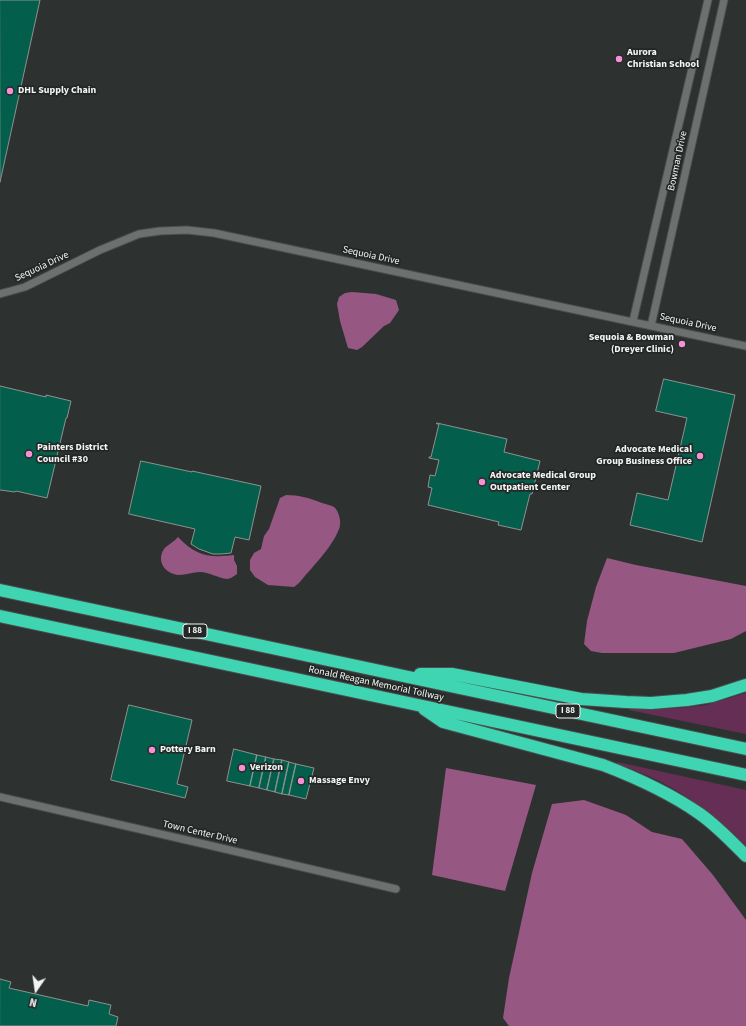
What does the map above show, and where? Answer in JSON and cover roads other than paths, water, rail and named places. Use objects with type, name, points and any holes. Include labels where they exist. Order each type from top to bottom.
[{"type":"highway","name":"Ronald Reagan Memorial Tollway","points":[[0,590],[746,749]]},
{"type":"highway","name":"Ronald Reagan Memorial Tollway","points":[[0,616],[746,775]]},
{"type":"highway","points":[[390,673],[452,674],[581,699],[651,703],[712,696],[746,686]]},
{"type":"highway","points":[[416,704],[443,722],[603,765],[658,788],[700,814],[722,832],[746,856]]},
{"type":"street","name":"Bowman Drive","points":[[633,321],[708,0]]},
{"type":"street","name":"Bowman Drive","points":[[651,326],[724,0]]},
{"type":"street","name":"Sequoia Drive","points":[[0,294],[25,287],[100,250],[138,234],[160,231],[187,230],[214,233],[746,346]]},
{"type":"street","name":"Town Center Drive","points":[[0,797],[396,889]]},
{"type":"place","name":"Aurora Christian School","points":[[619,59]]},
{"type":"place","name":"DHL Supply Chain","points":[[10,91]]},
{"type":"place","name":"Sequoia & Bowman (Dreyer Clinic)","points":[[682,344]]},
{"type":"place","name":"Painters District Council #30","points":[[29,454]]},
{"type":"place","name":"Advocate Medical Group Business Office","points":[[700,456]]},
{"type":"place","name":"Advocate Medical Group Outpatient Center","points":[[482,482]]},
{"type":"place","name":"Pottery Barn","points":[[152,750]]},
{"type":"place","name":"Verizon","points":[[242,768]]},
{"type":"place","name":"Massage Envy","points":[[301,781]]}]
